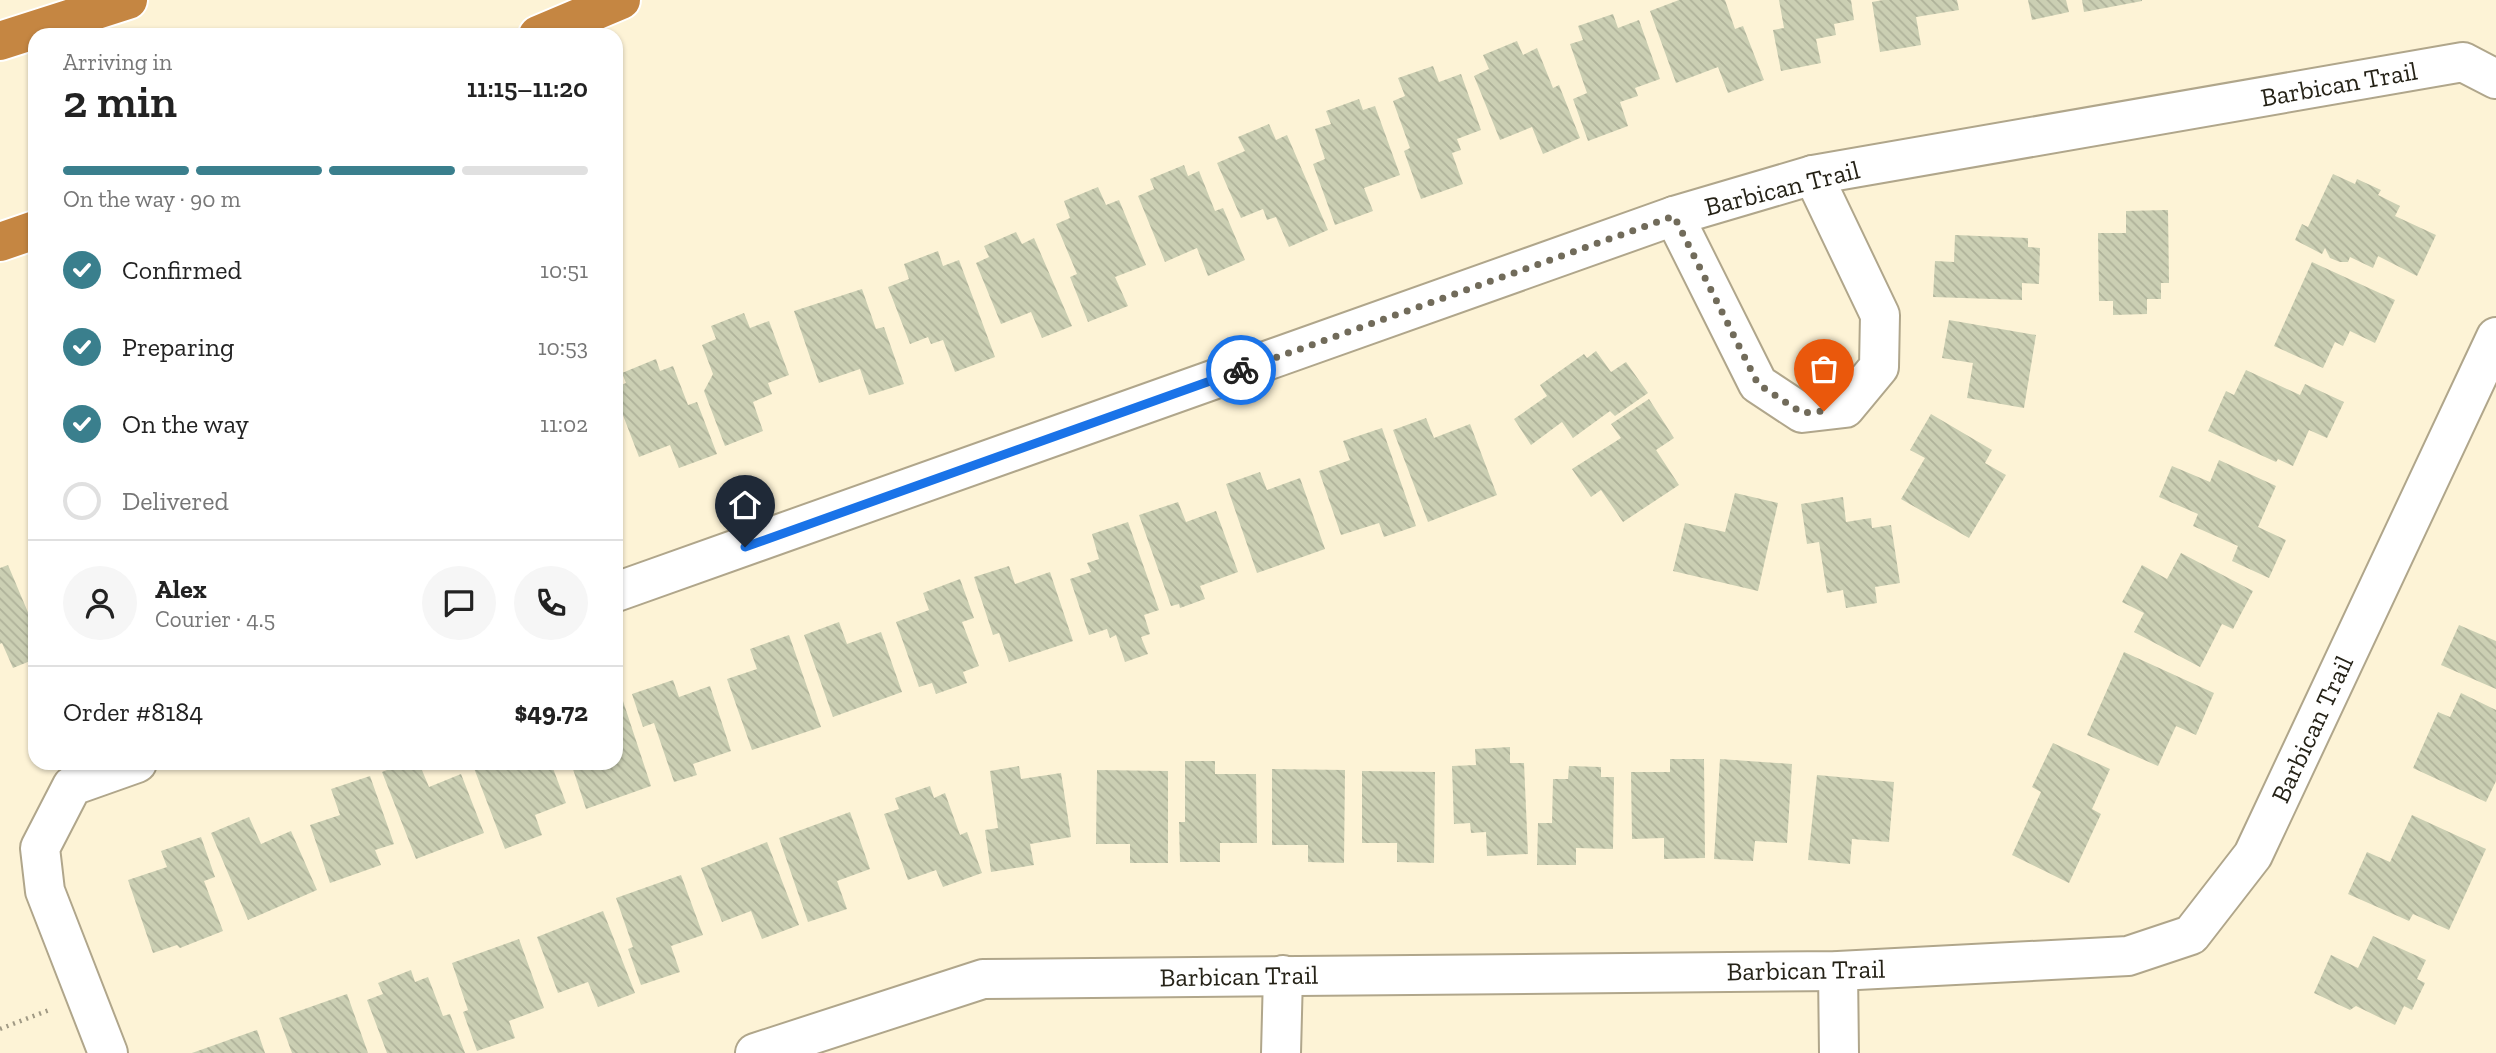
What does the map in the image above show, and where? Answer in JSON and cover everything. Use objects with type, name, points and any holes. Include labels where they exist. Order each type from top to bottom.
[{"type":"highway","points":[[41,28],[128,0]]},
{"type":"highway","points":[[555,28],[621,0]]},
{"type":"highway","points":[[0,41],[28,32]]},
{"type":"highway","points":[[0,242],[28,232]]},
{"type":"street","name":"Barbican Trail","points":[[623,590],[1674,216],[1813,175],[2463,62],[2496,79]]},
{"type":"street","points":[[1674,216],[1758,384],[1802,413],[1844,408],[1879,367],[1880,315],[1813,175]]},
{"type":"street","name":"Barbican Trail","points":[[755,1053],[983,979],[1838,971],[2129,956],[2192,935],[2253,855],[2496,337]]},
{"type":"street","points":[[108,1053],[45,891],[40,848],[72,786],[117,770]]},
{"type":"street","points":[[1838,971],[1839,1053]]},
{"type":"street","points":[[1281,1053],[1283,975]]},
{"type":"path","points":[[0,1029],[86,996]]},
{"type":"building","points":[[1679,0],[1725,0],[1735,29],[1743,26],[1764,80],[1728,93],[1718,67],[1676,83],[1650,11]]},
{"type":"building","points":[[1779,0],[1851,0],[1854,20],[1834,24],[1836,35],[1816,39],[1821,63],[1781,71],[1773,30],[1784,28]]},
{"type":"building","points":[[1957,0],[1959,10],[1916,17],[1921,45],[1880,52],[1872,2]]},
{"type":"building","points":[[2028,0],[2066,0],[2069,12],[2032,20]]},
{"type":"building","points":[[2082,0],[2142,0],[2142,1],[2084,12]]},
{"type":"building","points":[[1613,14],[1618,28],[1639,20],[1660,79],[1635,88],[1638,96],[1620,102],[1628,126],[1588,141],[1573,99],[1587,93],[1570,44],[1583,40],[1578,26]]},
{"type":"building","points":[[1517,41],[1523,55],[1537,48],[1553,88],[1559,85],[1580,138],[1543,154],[1532,127],[1500,140],[1474,76],[1489,69],[1483,55]]},
{"type":"building","points":[[1433,66],[1439,82],[1461,74],[1481,130],[1457,139],[1461,150],[1452,153],[1463,184],[1421,199],[1404,151],[1410,148],[1393,101],[1405,96],[1398,78]]},
{"type":"building","points":[[1359,99],[1363,110],[1375,106],[1400,175],[1364,188],[1373,211],[1335,225],[1313,164],[1325,159],[1315,129],[1331,124],[1326,111]]},
{"type":"building","points":[[1269,124],[1276,140],[1287,135],[1328,230],[1289,247],[1276,217],[1267,220],[1263,209],[1241,218],[1217,163],[1245,151],[1238,137]]},
{"type":"building","points":[[1184,165],[1188,176],[1199,171],[1215,211],[1223,208],[1245,260],[1208,276],[1197,248],[1165,262],[1138,196],[1154,189],[1150,179]]},
{"type":"building","points":[[2333,174],[2355,184],[2357,179],[2381,190],[2378,195],[2400,206],[2395,216],[2436,235],[2417,276],[2378,256],[2373,268],[2350,257],[2348,262],[2340,262],[2330,258],[2325,248],[2322,254],[2295,240],[2302,224],[2308,227]]},
{"type":"building","points":[[1098,187],[1106,205],[1119,200],[1146,265],[1115,277],[1128,306],[1088,322],[1070,277],[1077,274],[1056,224],[1070,218],[1064,201]]},
{"type":"building","points":[[2168,210],[2169,283],[2161,283],[2161,299],[2147,299],[2147,314],[2113,315],[2113,301],[2099,301],[2098,233],[2126,233],[2126,211]]},
{"type":"building","points":[[1016,232],[1022,244],[1034,238],[1072,326],[1042,338],[1031,312],[1001,324],[976,263],[989,257],[984,246]]},
{"type":"building","points":[[1955,235],[2028,238],[2028,247],[2040,248],[2039,284],[2022,283],[2022,300],[1933,297],[1935,261],[1954,262]]},
{"type":"building","points":[[938,251],[943,266],[959,260],[995,357],[955,372],[943,340],[931,344],[928,337],[910,344],[888,287],[909,279],[904,264]]},
{"type":"building","points":[[2312,262],[2395,300],[2375,343],[2350,331],[2343,346],[2335,342],[2323,368],[2274,346]]},
{"type":"building","points":[[862,289],[876,329],[884,327],[904,384],[869,395],[860,369],[819,383],[794,311]]},
{"type":"building","points":[[744,313],[750,328],[769,321],[789,375],[768,383],[772,394],[753,402],[763,431],[725,446],[704,391],[713,374],[702,345],[716,339],[711,326]]},
{"type":"building","points":[[1949,320],[2036,335],[2024,408],[1967,398],[1973,363],[1942,358]]},
{"type":"building","points":[[1596,351],[1611,372],[1626,362],[1648,393],[1615,416],[1610,411],[1573,438],[1562,422],[1531,445],[1514,419],[1547,396],[1540,385],[1584,354],[1587,358]]},
{"type":"building","points":[[656,359],[660,371],[673,366],[688,405],[697,402],[717,454],[679,468],[670,445],[639,457],[623,415],[623,384],[626,383],[623,373]]},
{"type":"building","points":[[2246,370],[2300,395],[2305,384],[2344,402],[2327,438],[2309,430],[2293,466],[2278,459],[2276,462],[2208,431],[2226,391],[2234,395]]},
{"type":"building","points":[[1649,399],[1674,438],[1656,450],[1679,485],[1623,522],[1601,490],[1591,497],[1572,469],[1621,438],[1611,424]]},
{"type":"building","points":[[1931,414],[1992,450],[1985,463],[2006,475],[1969,538],[1901,499],[1925,458],[1910,450]]},
{"type":"building","points":[[1426,418],[1434,438],[1470,424],[1497,495],[1428,522],[1393,430]]},
{"type":"building","points":[[1382,428],[1416,526],[1384,537],[1379,523],[1341,535],[1319,471],[1350,460],[1343,441]]},
{"type":"building","points":[[2219,460],[2276,486],[2258,527],[2286,540],[2269,578],[2232,561],[2238,546],[2193,526],[2198,514],[2159,497],[2172,466],[2210,482]]},
{"type":"building","points":[[1260,472],[1267,490],[1300,478],[1325,549],[1257,573],[1226,484]]},
{"type":"building","points":[[1735,493],[1778,503],[1758,591],[1673,571],[1685,523],[1725,532]]},
{"type":"building","points":[[1843,497],[1846,522],[1871,518],[1872,528],[1891,525],[1900,583],[1875,587],[1877,603],[1846,608],[1843,590],[1827,593],[1819,542],[1807,544],[1801,504]]},
{"type":"building","points":[[1178,502],[1186,522],[1216,511],[1238,572],[1200,586],[1205,599],[1180,608],[1179,604],[1171,606],[1139,515]]},
{"type":"building","points":[[1128,522],[1159,610],[1144,615],[1150,634],[1141,637],[1148,654],[1125,662],[1116,635],[1110,638],[1107,629],[1089,635],[1070,579],[1091,572],[1087,563],[1099,559],[1092,534]]},
{"type":"building","points":[[2181,553],[2253,591],[2233,629],[2222,624],[2200,667],[2134,632],[2144,613],[2122,602],[2142,565],[2167,579]]},
{"type":"building","points":[[8,565],[28,612],[28,662],[13,668],[2,643],[0,644],[0,568]]},
{"type":"building","points":[[1009,566],[1015,584],[1050,572],[1073,641],[1009,662],[999,633],[993,635],[974,577]]},
{"type":"building","points":[[960,579],[974,618],[962,622],[979,666],[963,672],[967,683],[936,694],[932,683],[919,687],[896,622],[929,610],[923,593]]},
{"type":"building","points":[[839,622],[847,644],[881,632],[902,692],[833,717],[804,635]]},
{"type":"building","points":[[2459,625],[2496,641],[2496,689],[2441,665]]},
{"type":"building","points":[[789,635],[821,727],[752,750],[727,679],[757,669],[750,649]]},
{"type":"building","points":[[2124,652],[2214,693],[2196,735],[2176,726],[2158,766],[2087,735]]},
{"type":"building","points":[[673,680],[679,697],[710,686],[731,751],[693,764],[697,775],[674,782],[654,723],[643,727],[632,694]]},
{"type":"building","points":[[2461,693],[2496,710],[2496,781],[2486,802],[2413,768],[2438,712],[2450,717]]},
{"type":"building","points":[[623,701],[651,786],[586,809],[573,770],[623,770]]},
{"type":"building","points":[[2053,743],[2110,769],[2092,809],[2101,814],[2069,883],[2012,855],[2041,792],[2032,787]]},
{"type":"building","points":[[1510,747],[1510,763],[1524,763],[1528,854],[1487,856],[1486,832],[1471,833],[1470,823],[1454,824],[1452,766],[1476,765],[1475,749]]},
{"type":"building","points":[[1670,759],[1704,759],[1705,858],[1664,859],[1664,838],[1632,839],[1631,772],[1670,772]]},
{"type":"building","points":[[1720,759],[1792,764],[1787,843],[1755,841],[1753,861],[1714,859]]},
{"type":"building","points":[[1185,761],[1215,761],[1215,774],[1256,774],[1257,843],[1220,843],[1220,862],[1180,862],[1179,822],[1185,822]]},
{"type":"building","points":[[1019,766],[1021,779],[1061,773],[1071,837],[1030,844],[1034,865],[991,872],[985,830],[998,828],[990,771]]},
{"type":"building","points":[[1569,766],[1601,767],[1601,777],[1614,777],[1613,849],[1576,848],[1576,865],[1537,865],[1538,823],[1552,823],[1553,779],[1568,779]]},
{"type":"building","points":[[1272,769],[1345,770],[1344,863],[1308,862],[1308,845],[1272,845]]},
{"type":"building","points":[[422,770],[429,787],[461,774],[484,833],[416,859],[382,772]]},
{"type":"building","points":[[475,770],[554,770],[566,803],[535,815],[542,835],[505,849]]},
{"type":"building","points":[[1097,770],[1168,771],[1168,863],[1130,863],[1130,844],[1096,844]]},
{"type":"building","points":[[1362,771],[1435,772],[1434,863],[1397,862],[1397,843],[1362,843]]},
{"type":"building","points":[[1817,775],[1894,782],[1889,842],[1852,839],[1850,864],[1808,860]]},
{"type":"building","points":[[370,776],[394,844],[375,850],[381,865],[330,883],[310,825],[340,815],[331,789]]},
{"type":"building","points":[[930,786],[934,798],[945,793],[960,835],[967,832],[982,873],[943,887],[936,870],[908,880],[884,814],[899,809],[895,798]]},
{"type":"building","points":[[850,812],[870,869],[837,881],[847,909],[808,922],[779,838]]},
{"type":"building","points":[[2412,815],[2486,849],[2449,930],[2413,914],[2409,921],[2348,894],[2367,852],[2390,862]]},
{"type":"building","points":[[249,817],[261,844],[291,831],[317,890],[248,920],[211,833]]},
{"type":"building","points":[[201,837],[215,877],[204,881],[223,931],[180,948],[177,945],[153,953],[128,880],[167,867],[161,851]]},
{"type":"building","points":[[767,842],[799,925],[762,939],[751,911],[722,922],[701,868]]},
{"type":"building","points":[[681,875],[703,935],[671,946],[680,972],[641,985],[628,949],[633,947],[616,898]]},
{"type":"building","points":[[603,911],[635,993],[598,1007],[588,982],[558,993],[537,937]]},
{"type":"building","points":[[2373,936],[2426,960],[2417,979],[2425,983],[2412,1010],[2404,1006],[2395,1025],[2356,1006],[2350,1010],[2314,993],[2331,955],[2358,968]]},
{"type":"building","points":[[519,939],[544,1008],[509,1021],[515,1038],[477,1051],[463,1012],[468,1010],[452,963]]},
{"type":"building","points":[[411,970],[415,982],[428,977],[443,1016],[450,1014],[465,1053],[387,1053],[367,1000],[383,994],[378,983]]},
{"type":"building","points":[[347,994],[368,1053],[292,1053],[279,1018]]},
{"type":"building","points":[[257,1030],[265,1053],[192,1053]]},
{"type":"way so far","points":[[1241,370],[1674,216],[1758,384],[1802,413],[1824,411]]},
{"type":"route","points":[[745,547],[1241,370]]}]
